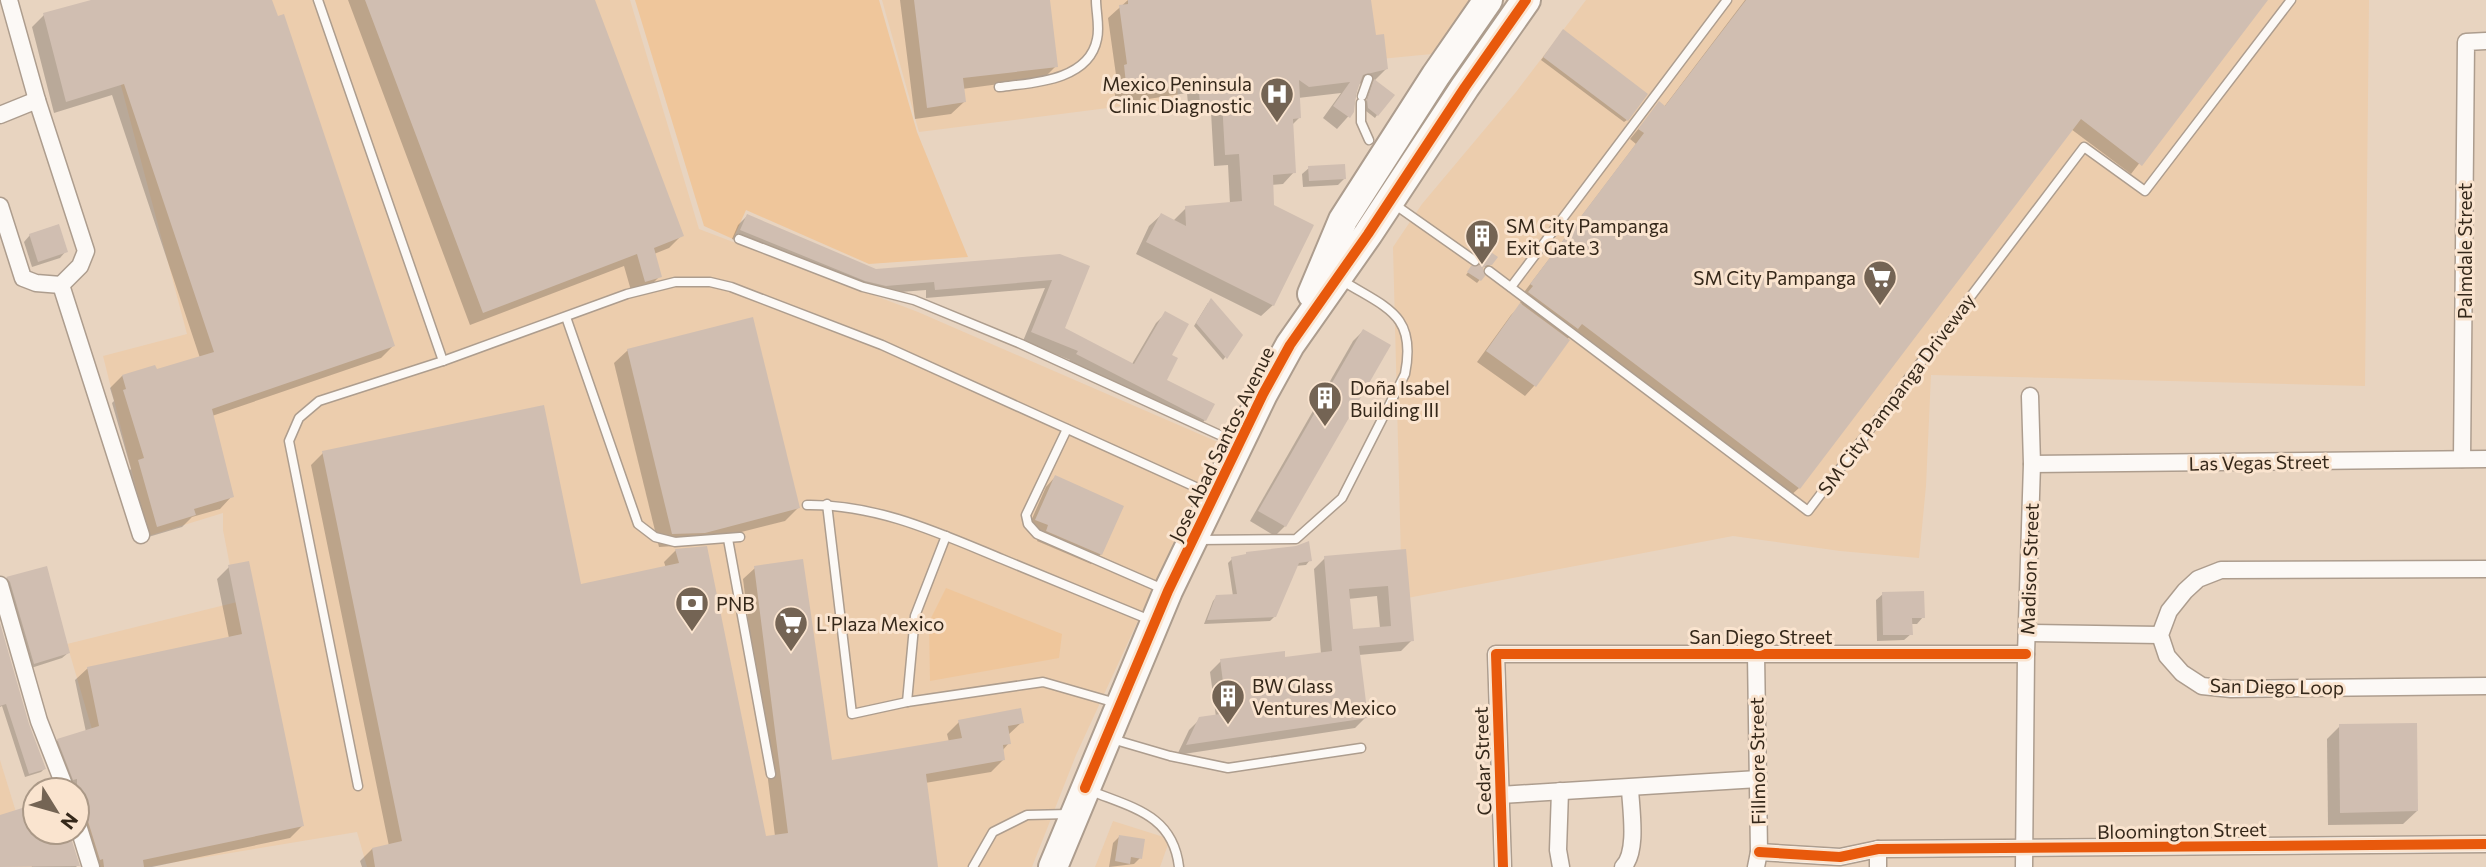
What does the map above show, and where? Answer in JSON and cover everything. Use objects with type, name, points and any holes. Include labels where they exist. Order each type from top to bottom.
[{"type":"highway","name":"Jose Abad Santos Avenue","points":[[1290,345],[1526,0]]},
{"type":"highway","name":"Jose Abad Santos Avenue","points":[[1053,867],[1154,622],[1238,444],[1290,345],[1343,220],[1481,10]]},
{"type":"highway","points":[[1481,10],[1499,38]]},
{"type":"street","points":[[0,206],[23,278],[36,283],[61,285],[80,266],[86,251],[37,100],[9,0]]},
{"type":"street","name":"Palmdale Street","points":[[2462,459],[2466,42],[2486,41]]},
{"type":"street","points":[[0,115],[37,100]]},
{"type":"street","points":[[61,285],[141,535]]},
{"type":"street","name":"Madison Street","points":[[2024,867],[2031,396]]},
{"type":"street","name":"Las Vegas Street","points":[[2032,464],[2486,460]]},
{"type":"street","points":[[2027,633],[2160,635],[2169,611],[2185,591],[2198,579],[2221,570],[2486,569]]},
{"type":"street","points":[[0,585],[39,721],[61,776]]},
{"type":"street","name":"San Diego Loop","points":[[2160,635],[2167,656],[2182,673],[2202,686],[2231,689],[2486,686]]},
{"type":"street","name":"San Diego Street","points":[[1496,654],[2026,654]]},
{"type":"street","name":"Cedar Street","points":[[1496,654],[1503,867]]},
{"type":"street","name":"Fillmore Street","points":[[1756,654],[1757,860]]},
{"type":"street","points":[[1500,795],[1758,779]]},
{"type":"street","points":[[1623,867],[1630,860],[1632,850],[1630,789]]},
{"type":"street","points":[[1560,791],[1558,850],[1561,867]]},
{"type":"street","name":"Bloomington Street","points":[[1840,857],[1878,849],[2486,844]]},
{"type":"street","points":[[84,846],[91,867]]},
{"type":"street","points":[[1878,849],[1878,867]]},
{"type":"street","points":[[1907,849],[1907,867]]},
{"type":"street","points":[[1757,860],[1840,857],[1860,867]]},
{"type":"lane","points":[[318,0],[443,361]]},
{"type":"lane","points":[[999,87],[1044,81],[1070,73],[1090,57],[1097,39],[1096,0]]},
{"type":"lane","points":[[1489,271],[1511,287],[1727,0]]},
{"type":"lane","name":"SM City Pampanga Driveway","points":[[1511,287],[1808,511],[2084,147],[2145,191],[2291,0]]},
{"type":"lane","points":[[1368,79],[1361,99],[1361,122],[1369,140]]},
{"type":"lane","points":[[1389,201],[1475,261]]},
{"type":"lane","points":[[739,239],[863,287],[914,300],[974,324],[1238,444]]},
{"type":"lane","points":[[1193,540],[1296,539],[1342,498],[1405,374],[1408,353],[1407,338],[1397,315],[1338,277]]},
{"type":"lane","points":[[358,786],[289,441],[299,418],[319,401],[443,361],[627,294],[675,282],[710,282],[731,287],[882,345],[1214,495]]},
{"type":"lane","points":[[566,317],[638,524],[655,537],[676,542],[740,537]]},
{"type":"lane","points":[[1067,429],[1026,515],[1028,524],[1037,534],[1168,591]]},
{"type":"lane","points":[[827,504],[852,714],[907,702],[1043,682],[1120,704]]},
{"type":"lane","points":[[807,505],[827,504],[879,512],[946,536],[1154,622]]},
{"type":"lane","points":[[907,702],[915,616],[946,536]]},
{"type":"lane","points":[[728,539],[771,774]]},
{"type":"lane","points":[[1106,737],[1170,756],[1228,768],[1362,748]]},
{"type":"lane","points":[[973,867],[993,832],[1027,815],[1080,801],[1150,817],[1171,835],[1179,867]]},
{"type":"shaded area","points":[[101,0],[630,0],[699,229],[918,312],[1220,443],[1076,755],[1032,867],[367,867],[357,832],[146,867],[100,867],[91,842],[91,795],[108,784],[67,644],[237,602],[223,530],[223,513],[148,536],[103,356],[187,334],[115,63]]},
{"type":"shaded area","points":[[635,0],[879,0],[917,132],[968,257],[869,264],[746,210],[733,239],[704,226]]},
{"type":"shaded area","points":[[882,0],[1471,0],[1432,54],[1177,86],[1178,99],[919,132]]},
{"type":"shaded area","name":"SM City Pampanga","points":[[1586,0],[2369,0],[2365,386],[1931,375],[1926,486],[1919,558],[1840,551],[1733,536],[1402,599],[1393,247],[1422,204],[1516,92]]},
{"type":"shaded area","points":[[946,588],[1062,634],[1059,658],[930,681],[929,622]]},
{"type":"shaded area","points":[[0,760],[21,828],[21,846],[27,846],[33,867],[0,867]]},
{"type":"shaded area","points":[[1113,821],[1170,839],[1160,867],[1095,867]]},
{"type":"building","points":[[91,0],[272,0],[278,16],[284,14],[395,346],[212,409],[234,497],[194,509],[196,515],[157,527],[138,460],[144,458],[123,390],[126,389],[122,375],[155,365],[157,369],[214,352],[124,84],[66,102],[43,13]]},
{"type":"building","points":[[365,0],[595,0],[684,236],[654,248],[662,277],[645,282],[637,254],[483,313]]},
{"type":"building","points":[[914,0],[1050,0],[1058,67],[963,78],[966,102],[927,108]]},
{"type":"building","points":[[1128,0],[1371,0],[1376,35],[1384,34],[1388,69],[1363,75],[1350,118],[1333,106],[1350,82],[1309,87],[1299,80],[1301,118],[1293,119],[1296,173],[1273,175],[1274,205],[1314,225],[1274,306],[1146,242],[1161,213],[1186,226],[1185,206],[1242,201],[1239,154],[1225,155],[1222,101],[1200,104],[1198,82],[1127,93],[1124,65],[1127,64],[1119,5],[1128,4]]},
{"type":"building","points":[[1746,0],[2268,0],[2142,166],[2081,119],[1800,489],[1582,324],[1578,329],[1528,292],[1533,286],[1530,284],[1644,133],[1638,129],[1659,101],[1665,106]]},
{"type":"building","points":[[1563,29],[1648,94],[1628,121],[1543,57]]},
{"type":"building","points":[[1374,79],[1395,95],[1378,116],[1368,108],[1367,100]]},
{"type":"building","points":[[1345,164],[1346,179],[1309,181],[1308,166]]},
{"type":"building","points":[[747,214],[876,269],[1060,254],[1090,266],[1065,328],[1134,364],[1165,311],[1189,324],[1172,355],[1178,358],[1167,380],[1215,404],[1206,421],[1076,354],[1078,351],[1031,332],[1052,280],[935,290],[934,282],[886,286],[865,281],[740,230]]},
{"type":"building","points":[[59,224],[68,252],[38,262],[29,234]]},
{"type":"building","name":"SM City Pampanga Exit Gate 3","points":[[1485,248],[1498,257],[1492,265],[1483,268],[1485,276],[1481,281],[1467,272],[1471,266],[1480,265],[1482,261],[1479,256]]},
{"type":"building","points":[[1211,298],[1243,335],[1227,359],[1196,323]]},
{"type":"building","points":[[1520,303],[1570,340],[1536,387],[1486,351]]},
{"type":"building","points":[[753,317],[800,508],[705,533],[672,534],[627,349]]},
{"type":"building","name":"Doña Isabel Building III","points":[[1363,329],[1391,345],[1286,527],[1258,511]]},
{"type":"building","points":[[544,405],[581,584],[679,563],[675,549],[707,546],[766,836],[788,833],[754,566],[803,559],[832,760],[962,738],[958,720],[1021,708],[1024,723],[1008,726],[1011,744],[1003,745],[1005,760],[926,774],[938,867],[375,867],[372,848],[402,841],[322,451]]},
{"type":"building","points":[[1055,475],[1124,506],[1102,555],[1046,531],[1048,525],[1035,520]]},
{"type":"building","points":[[1309,541],[1312,561],[1299,563],[1276,617],[1207,620],[1216,595],[1237,594],[1231,557],[1246,552],[1296,546]]},
{"type":"building","points":[[1406,549],[1414,641],[1359,646],[1368,718],[1186,745],[1199,717],[1227,713],[1220,659],[1285,651],[1285,657],[1332,651],[1324,556]],"holes":[[[1388,586],[1391,626],[1353,629],[1349,589]]]},
{"type":"building","points":[[249,561],[304,826],[143,860],[144,867],[104,867],[91,831],[91,776],[71,776],[57,739],[99,726],[87,667],[242,634],[228,565]]},
{"type":"building","points":[[47,566],[70,653],[34,664],[10,582],[6,577]]},
{"type":"building","points":[[1924,591],[1925,618],[1912,618],[1913,635],[1883,635],[1882,592]]},
{"type":"building","points":[[0,623],[29,724],[46,769],[29,774],[6,704],[0,706]]},
{"type":"building","points":[[2417,723],[2418,811],[2340,813],[2339,724]]},
{"type":"building","points":[[21,808],[21,846],[74,846],[80,866],[0,867],[0,815]]},
{"type":"building","points":[[1119,835],[1145,839],[1142,859],[1131,857],[1130,864],[1115,861]]},
{"type":"cycle path","points":[[1085,788],[1168,591],[1263,394],[1290,345],[1526,0]]},
{"type":"cycle path","points":[[1503,867],[1496,654],[2026,654]]},
{"type":"cycle path","points":[[1759,852],[1840,857],[1878,849],[2486,844]]},
{"type":"place","name":"Mexico Peninsula Clinic Diagnostic","points":[[1277,124]]},
{"type":"place","name":"SM City Pampanga Exit Gate 3","points":[[1482,266]]},
{"type":"place","name":"SM City Pampanga","points":[[1880,307]]},
{"type":"place","name":"Doña Isabel Building III","points":[[1325,428]]},
{"type":"place","name":"PNB","points":[[692,633]]},
{"type":"place","name":"L'Plaza Mexico","points":[[791,653]]},
{"type":"place","name":"BW Glass Ventures Mexico","points":[[1228,726]]}]
